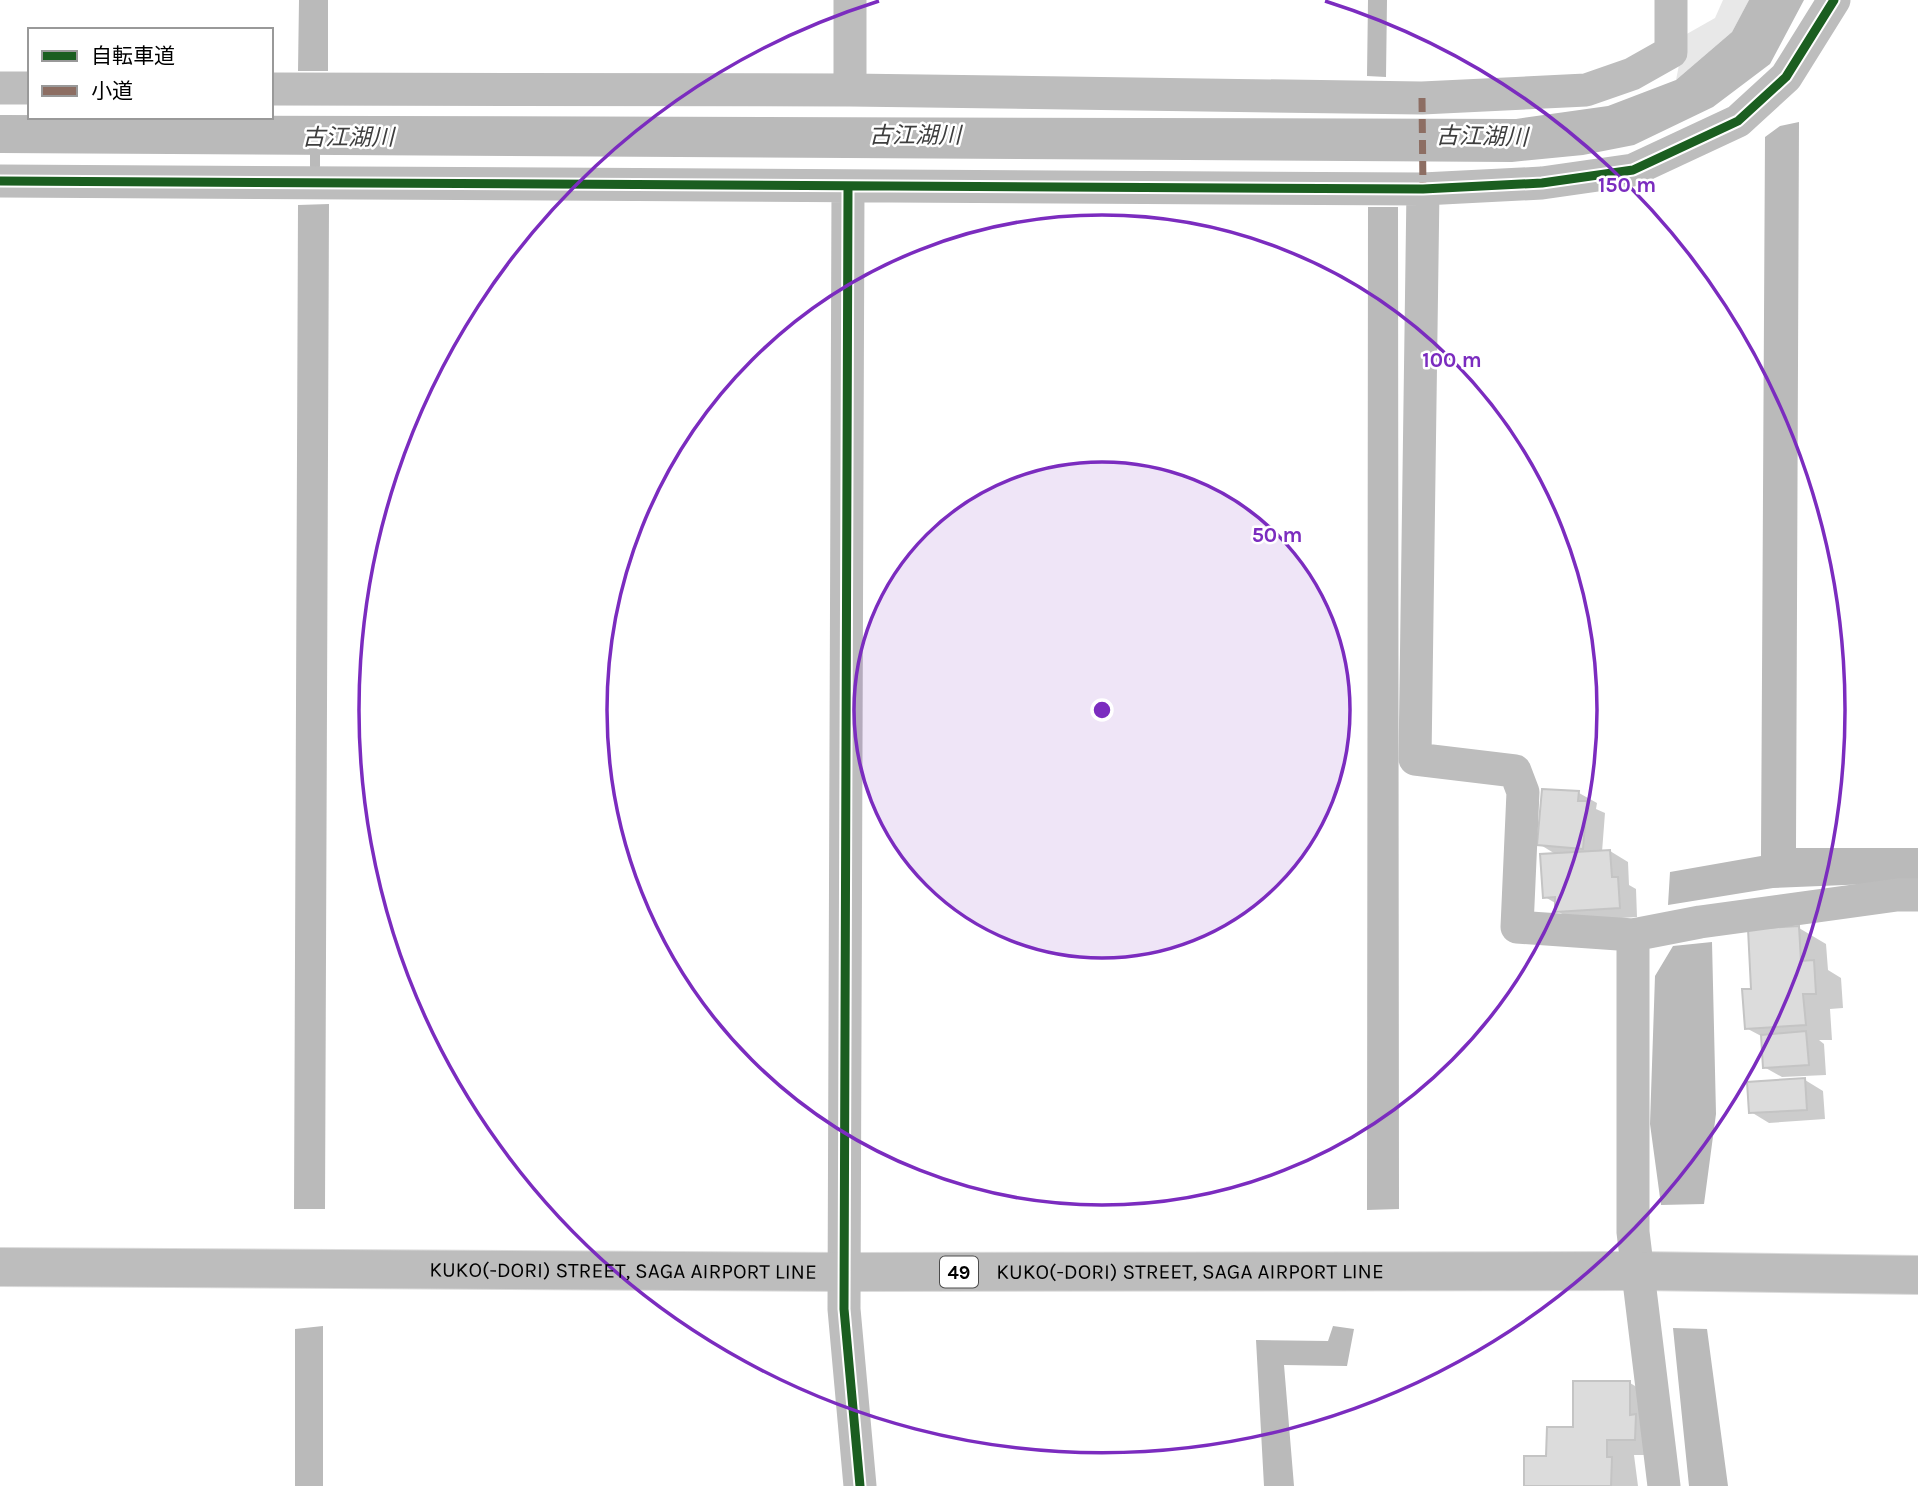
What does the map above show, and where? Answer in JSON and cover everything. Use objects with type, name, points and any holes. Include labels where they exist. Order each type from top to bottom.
[{"type":"main road","name":"KUKO(-DORI) STREET, SAGA AIRPORT LINE","points":[[0,1267],[844,1272],[1639,1271],[1918,1275]]},
{"type":"street","points":[[850,0],[850,90]]},
{"type":"street","points":[[273,89],[850,90],[1422,97],[1586,90],[1632,74],[1671,52],[1671,0]]},
{"type":"street","points":[[0,181],[848,188],[1423,189],[1542,183],[1633,170],[1738,121],[1786,77],[1834,0]]},
{"type":"street","points":[[0,88],[28,89]]},
{"type":"street","points":[[848,188],[844,1309],[860,1486]]},
{"type":"street","points":[[1423,189],[1415,760],[1515,771],[1523,792],[1517,927],[1633,934],[1699,922],[1897,895],[1918,895]]},
{"type":"street","points":[[1633,934],[1633,1232],[1664,1486]]},
{"type":"shaded area","points":[[1723,0],[1749,0],[1732,32],[1676,80],[1685,35],[1715,18]]},
{"type":"water","points":[[299,0],[328,0],[328,71],[298,71]]},
{"type":"water","points":[[1368,0],[1387,0],[1386,77],[1367,76]]},
{"type":"water","name":"古江湖川","points":[[1749,0],[1804,0],[1770,64],[1713,107],[1634,145],[1583,155],[1512,162],[0,153],[0,115],[28,115],[28,119],[273,119],[273,116],[1516,119],[1608,106],[1676,80],[1732,32]]},
{"type":"water","points":[[1799,122],[1796,848],[1918,848],[1918,882],[1773,888],[1668,905],[1670,872],[1761,856],[1765,137],[1780,126]]},
{"type":"water","points":[[329,204],[325,1209],[294,1209],[298,205]]},
{"type":"water","points":[[1368,207],[1398,207],[1399,1209],[1367,1210]]},
{"type":"water","points":[[1712,942],[1716,1114],[1704,1204],[1661,1205],[1650,1124],[1655,976],[1673,946]]},
{"type":"water","points":[[323,1326],[323,1486],[295,1486],[295,1329]]},
{"type":"water","points":[[1333,1326],[1354,1329],[1347,1366],[1284,1365],[1294,1486],[1264,1486],[1256,1340],[1328,1341]]},
{"type":"water","points":[[1673,1328],[1707,1329],[1728,1486],[1689,1486]]},
{"type":"building","points":[[1542,789],[1579,791],[1578,801],[1587,801],[1583,849],[1537,845]]},
{"type":"building","points":[[1610,850],[1612,877],[1618,877],[1620,908],[1555,912],[1555,897],[1543,898],[1540,854]]},
{"type":"building","points":[[1799,926],[1801,961],[1814,960],[1816,994],[1803,994],[1806,1025],[1745,1029],[1742,989],[1751,989],[1748,929]]},
{"type":"building","points":[[1806,1031],[1809,1065],[1763,1068],[1761,1035]]},
{"type":"building","points":[[1805,1078],[1807,1110],[1749,1113],[1747,1082]]},
{"type":"building","points":[[1573,1381],[1630,1381],[1630,1415],[1636,1414],[1635,1440],[1607,1440],[1607,1457],[1612,1457],[1611,1486],[1524,1486],[1524,1456],[1546,1456],[1547,1427],[1573,1427]]},
{"type":"waterway","name":"古江湖川","points":[[315,142],[315,166]]},
{"type":"marked path","points":[[1422,98],[1423,189]]},
{"type":"cycle path","points":[[0,181],[1423,189],[1542,183],[1633,170],[1738,121],[1786,77],[1834,0]]},
{"type":"cycle path","points":[[848,188],[844,1309],[860,1486]]}]
